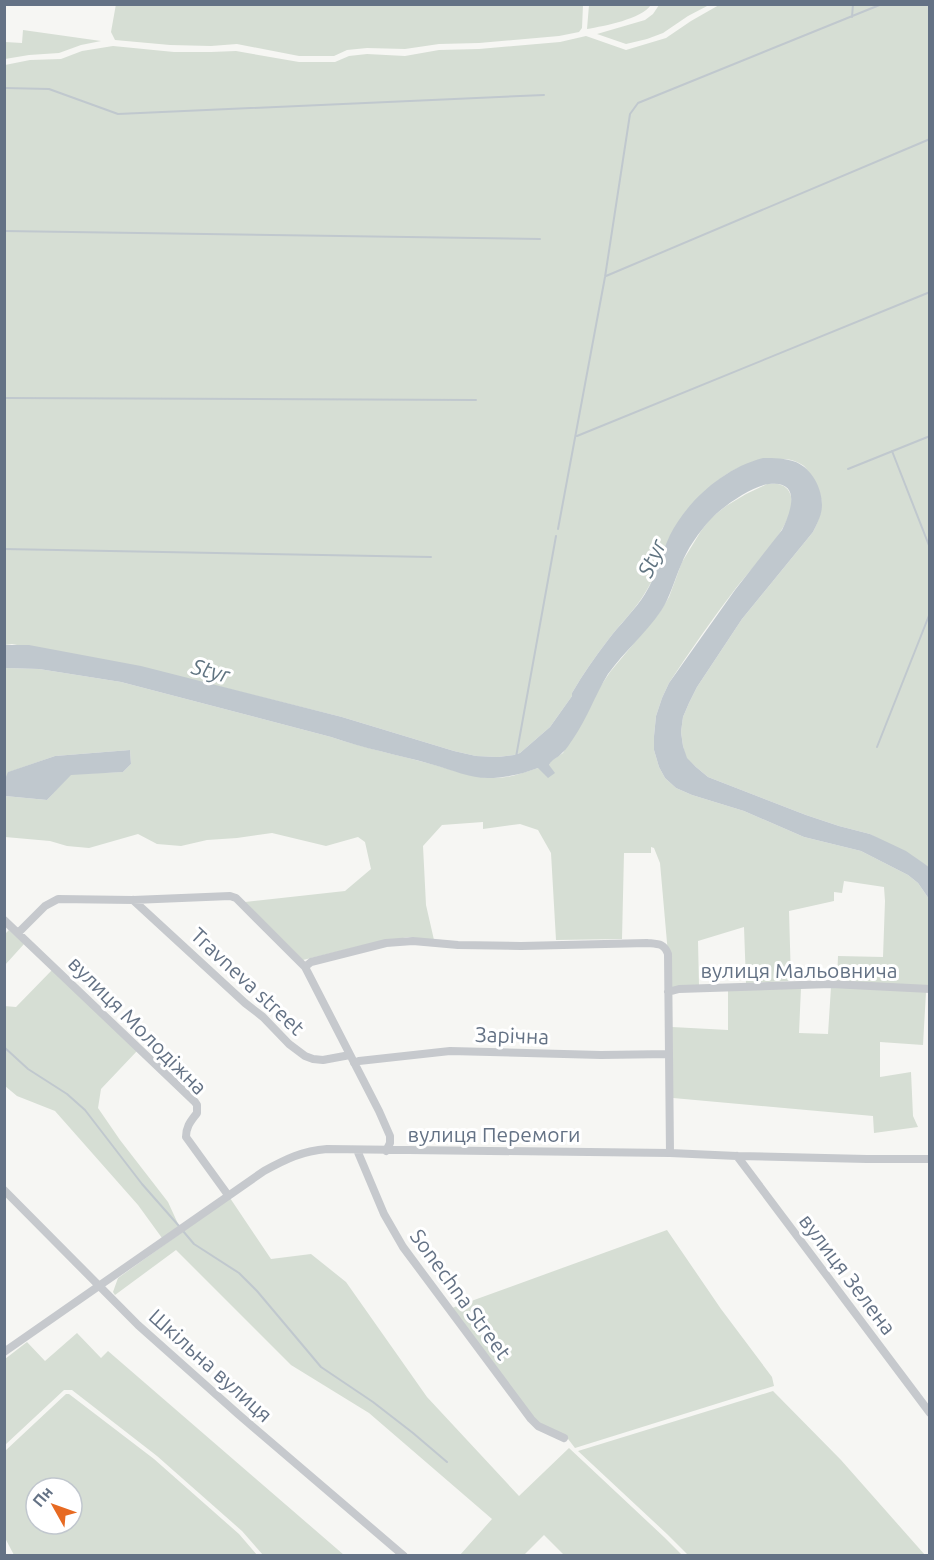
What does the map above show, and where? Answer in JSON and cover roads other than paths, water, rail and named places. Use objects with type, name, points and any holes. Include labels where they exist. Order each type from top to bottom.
[{"type":"street","points":[[18,933],[45,906],[58,899],[133,900],[230,896],[236,898],[305,967],[379,1111],[390,1137],[386,1151]]},
{"type":"street","name":"Travneva street","points":[[133,900],[263,1017],[297,1051],[313,1059],[352,1059]]},
{"type":"street","name":"вулиця Молодіжна","points":[[4,920],[195,1102],[197,1113],[188,1125],[186,1137],[228,1195]]},
{"type":"street","points":[[305,967],[310,962],[386,943],[413,941],[458,945],[663,945],[668,954],[670,1153]]},
{"type":"street","name":"вулиця Мальовнича","points":[[668,992],[679,989],[831,984],[930,989]]},
{"type":"street","name":"Зарічна","points":[[352,1059],[359,1061],[450,1051],[601,1055],[669,1054]]},
{"type":"street","name":"вулиця Перемоги","points":[[4,1352],[228,1195],[264,1171],[301,1153],[327,1149],[930,1159]]},
{"type":"street","name":"Sonechna Street","points":[[357,1150],[384,1214],[403,1247],[531,1419],[538,1426],[564,1438]]},
{"type":"street","name":"вулиця Зелена","points":[[737,1156],[930,1413]]},
{"type":"street","name":"Шкільна вулиця","points":[[4,1190],[138,1325],[404,1556]]},
{"type":"waterway","points":[[852,17],[853,4]]},
{"type":"waterway","points":[[558,529],[605,277],[630,114],[638,103],[882,4]]},
{"type":"waterway","points":[[4,88],[49,89],[118,114],[544,95]]},
{"type":"waterway","points":[[606,276],[930,139]]},
{"type":"waterway","points":[[4,231],[540,239]]},
{"type":"waterway","points":[[577,436],[930,292]]},
{"type":"waterway","points":[[4,398],[476,400]]},
{"type":"waterway","points":[[848,469],[930,436]]},
{"type":"waterway","points":[[892,451],[930,548]]},
{"type":"waterway","points":[[516,757],[556,536]]},
{"type":"waterway","points":[[4,549],[431,557]]},
{"type":"waterway","points":[[877,747],[930,613]]},
{"type":"waterway","points":[[4,1047],[28,1069],[67,1094],[85,1110],[142,1184],[179,1226]]},
{"type":"waterway","points":[[183,1231],[194,1244],[239,1273],[321,1367],[373,1402],[447,1462]]},
{"type":"water label","name":"Styr","points":[[651,558]]},
{"type":"water label","name":"Styr","points":[[211,670]]}]
